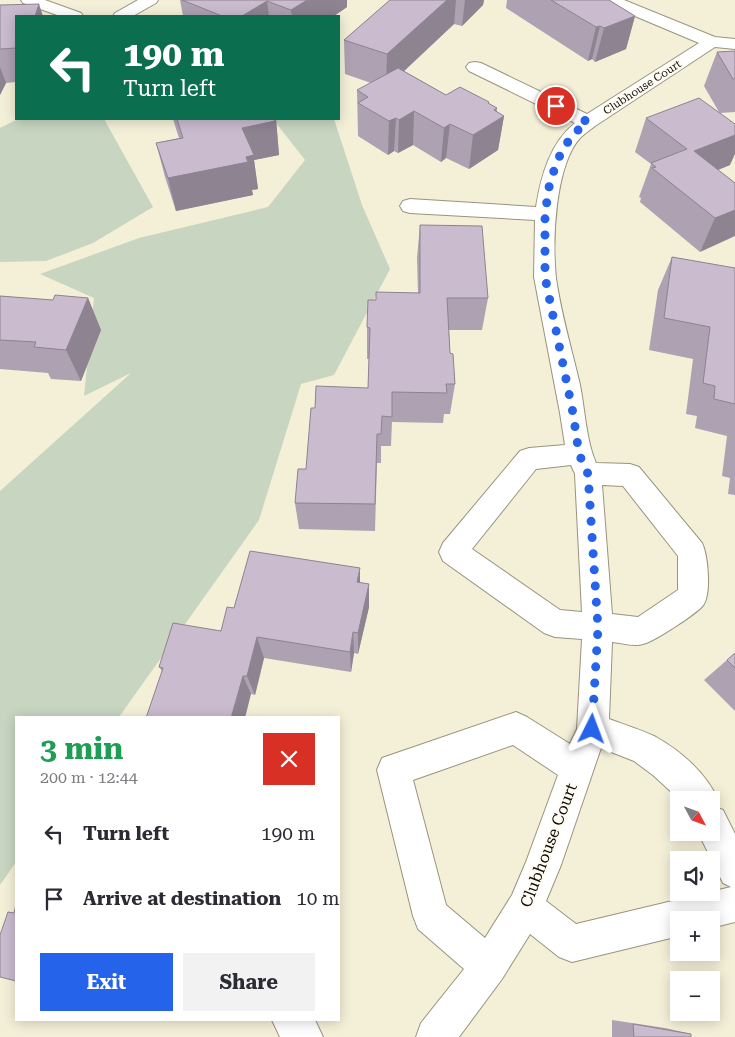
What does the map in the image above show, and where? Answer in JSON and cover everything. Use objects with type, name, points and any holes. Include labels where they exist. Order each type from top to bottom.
[{"type":"street","points":[[29,0],[72,15]]},
{"type":"street","points":[[123,15],[150,0]]},
{"type":"street","points":[[610,0],[723,43]]},
{"type":"street","name":"Clubhouse Court","points":[[434,1037],[489,966],[525,908],[543,865],[576,768],[592,729],[598,628],[584,464],[545,277],[545,214],[550,181],[560,155],[572,135],[588,122],[723,43]]},
{"type":"street","points":[[475,67],[588,122]]},
{"type":"street","points":[[410,206],[545,214]]},
{"type":"street","points":[[529,459],[584,464],[630,475],[692,552],[693,597],[642,631],[555,623],[453,552],[529,459]]},
{"type":"street","points":[[489,966],[431,916],[394,770],[516,728],[576,768]]},
{"type":"street","points":[[592,729],[645,749],[666,764],[695,791]]},
{"type":"street","points":[[720,840],[735,871]]},
{"type":"street","points":[[525,908],[572,944],[735,904]]},
{"type":"street","points":[[292,1021],[304,1037]]},
{"type":"green space","points":[[16,120],[105,120],[153,207],[93,243],[46,261],[0,262],[0,128]]},
{"type":"green space","points":[[274,120],[334,120],[362,205],[390,269],[334,375],[301,384],[259,520],[120,716],[15,716],[15,863],[0,885],[0,491],[131,373],[84,396],[94,298],[40,274],[139,238],[268,207],[305,160]]},
{"type":"building","points":[[182,0],[307,0],[291,10],[267,1],[244,15],[220,15]]},
{"type":"building","points":[[390,0],[447,0],[387,54],[344,40]]},
{"type":"building","points":[[551,0],[609,0],[635,16],[604,28],[596,27]]},
{"type":"building","points":[[39,4],[35,15],[15,15],[15,48],[0,49],[0,5]]},
{"type":"building","points":[[735,51],[735,79],[733,79],[717,52]]},
{"type":"building","points":[[398,68],[446,95],[460,87],[489,102],[497,108],[494,110],[504,116],[473,135],[450,124],[444,128],[414,111],[399,120],[396,118],[389,121],[358,103],[368,97],[357,90]]},
{"type":"building","points":[[699,98],[735,124],[735,135],[694,151],[735,183],[735,210],[715,218],[652,168],[656,167],[651,163],[687,149],[646,118]]},
{"type":"building","points":[[177,120],[275,121],[242,128],[254,155],[246,157],[248,162],[168,178],[156,143],[183,138]]},
{"type":"building","points":[[420,225],[482,226],[488,298],[447,298],[450,353],[453,354],[455,384],[446,384],[447,393],[392,392],[392,417],[382,416],[381,434],[377,434],[375,504],[295,503],[298,469],[306,469],[311,408],[315,408],[316,386],[368,388],[370,328],[367,327],[368,300],[376,300],[376,292],[420,293]]},
{"type":"building","points":[[672,257],[735,268],[735,404],[714,399],[715,386],[703,383],[710,327],[664,318]]},
{"type":"building","points":[[55,295],[88,298],[66,350],[34,347],[36,342],[0,340],[0,296],[53,300]]},
{"type":"building","points":[[250,551],[360,568],[357,582],[369,584],[358,633],[353,632],[350,652],[257,637],[247,676],[243,676],[232,716],[147,716],[163,668],[159,667],[173,623],[221,631],[227,607],[234,608]]},
{"type":"building","points":[[735,653],[735,668],[727,660]]},
{"type":"building","points":[[15,909],[15,981],[0,977],[0,935],[8,912],[14,913]]},
{"type":"building","points":[[633,1024],[691,1034],[691,1037],[634,1037]]},
{"type":"route","points":[[556,106],[588,122],[572,135],[560,155],[550,181],[545,214],[545,277],[573,413],[579,454],[588,474],[598,628],[592,729]]}]
